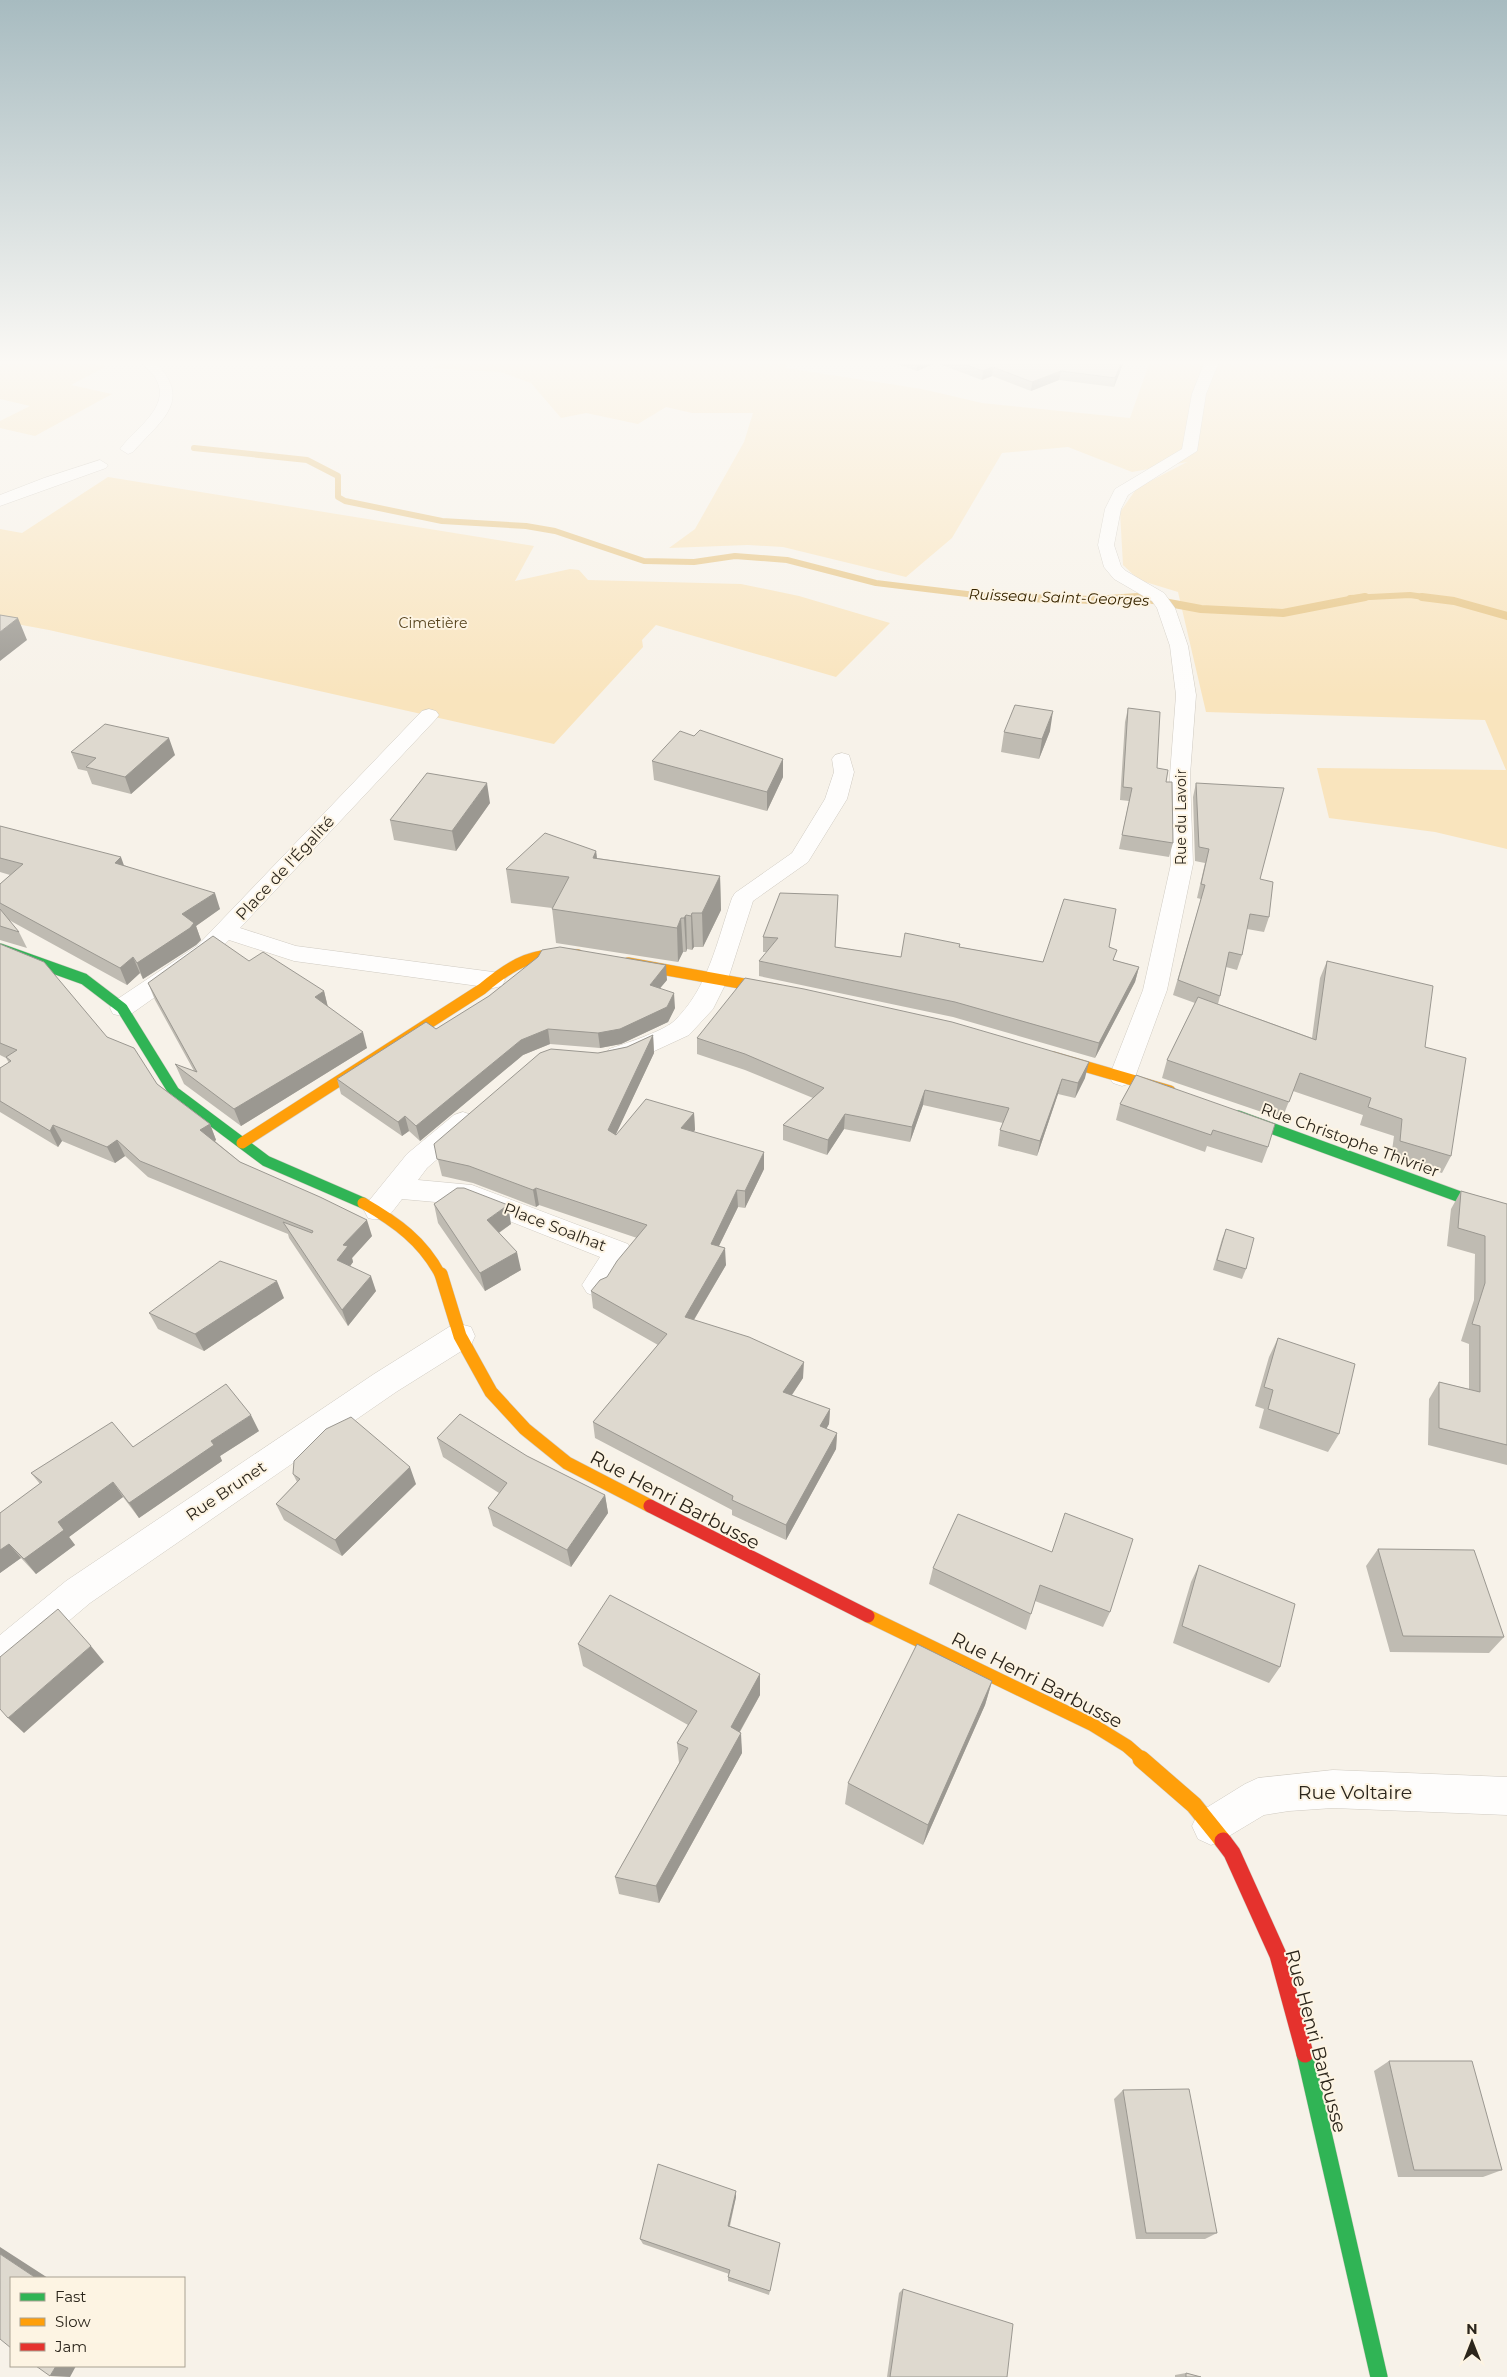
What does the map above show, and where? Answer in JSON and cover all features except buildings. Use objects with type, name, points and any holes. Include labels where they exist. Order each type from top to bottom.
[{"type":"street","points":[[0,501],[69,475]]},
{"type":"street","name":"Rue du Lavoir","points":[[1122,1077],[1155,990],[1182,864],[1180,775],[1186,695],[1179,646],[1166,608],[1158,597],[1120,574],[1113,566],[1106,545],[1113,509],[1121,492],[1149,475]]},
{"type":"street","name":"Place de l'Égalité","points":[[429,715],[225,931],[294,953],[493,980]]},
{"type":"street","points":[[592,1058],[600,1059],[628,1053],[680,1028],[704,1003],[716,979],[743,898],[800,857],[836,799],[844,772],[842,759]]},
{"type":"street","points":[[122,1008],[204,951],[225,931]]},
{"type":"street","name":"Rue Henri Barbusse","points":[[0,949],[84,978],[122,1008],[174,1092],[266,1160],[378,1210],[399,1224],[422,1247],[441,1274],[460,1336],[491,1392],[525,1429],[567,1463],[757,1562],[1092,1725],[1128,1746],[1194,1805],[1232,1853],[1278,1955],[1296,2015],[1379,2377]]},
{"type":"street","points":[[242,1143],[385,1049],[482,989],[513,963],[536,954],[562,952],[589,956]]},
{"type":"street","points":[[616,961],[794,993]]},
{"type":"street","points":[[1037,1052],[1177,1094]]},
{"type":"street","points":[[378,1210],[417,1162],[482,1106]]},
{"type":"street","name":"Rue Christophe Thivrier","points":[[1223,1111],[1507,1214]]},
{"type":"street","name":"Place Soalhat","points":[[395,1188],[472,1195],[618,1252],[597,1285]]},
{"type":"street","name":"Rue Brunet","points":[[0,1657],[78,1592],[385,1383],[460,1336]]},
{"type":"street","name":"Rue Voltaire","points":[[1211,1826],[1258,1797],[1289,1792],[1333,1789],[1507,1796]]},
{"type":"green space","points":[[725,475],[989,475],[952,538],[906,577],[783,547],[748,545],[669,548],[695,529]]},
{"type":"green space","points":[[1162,475],[1507,475],[1507,849],[1435,832],[1329,818],[1317,768],[1506,770],[1485,720],[1206,712],[1178,592],[1139,580],[1123,565],[1120,512],[1137,488]]},
{"type":"green space","name":"Cimetière","points":[[108,477],[534,546],[515,581],[570,569],[579,570],[588,580],[741,584],[799,596],[890,623],[836,677],[656,625],[642,640],[643,647],[554,744],[49,630],[0,621],[0,529],[22,533]]},
{"type":"waterway","name":"Ruisseau Saint-Georges","points":[[336,475],[338,476],[338,497],[345,501],[442,521],[526,526],[555,531],[644,561],[694,562],[735,556],[787,560],[876,583],[992,597]]},
{"type":"waterway","name":"Ruisseau Saint-Georges","points":[[1363,597],[1410,595],[1431,598]]},
{"type":"waterway","name":"Ruisseau Saint-Georges","points":[[992,597],[1094,600],[1137,597],[1201,609],[1283,613],[1363,597]]},
{"type":"waterway","name":"Ruisseau Saint-Georges","points":[[992,597],[1000,598]]},
{"type":"waterway","name":"Ruisseau Saint-Georges","points":[[1350,598],[1363,597]]},
{"type":"waterway","name":"Ruisseau Saint-Georges","points":[[1422,597],[1454,601],[1507,616]]},
{"type":"waterway","name":"Ruisseau Saint-Georges","points":[[1125,598],[1142,598]]},
{"type":"traffic: fast","points":[[0,949],[84,979],[122,1008],[174,1092],[266,1161],[363,1203]]},
{"type":"traffic: fast","points":[[1238,1116],[1507,1214]]},
{"type":"traffic: fast","points":[[1305,2054],[1379,2377]]},
{"type":"traffic: slow","points":[[242,1143],[482,989],[515,964],[526,959],[549,954],[578,955]]},
{"type":"traffic: slow","points":[[628,963],[778,990]]},
{"type":"traffic: slow","points":[[1053,1057],[1170,1091]]},
{"type":"traffic: slow","points":[[363,1203],[399,1224],[422,1247],[441,1274],[460,1336],[472,1361],[491,1392],[525,1429],[567,1463],[650,1506]]},
{"type":"traffic: slow","points":[[868,1616],[1093,1725],[1127,1746],[1194,1805],[1223,1841]]},
{"type":"traffic: jam","points":[[650,1506],[868,1616]]},
{"type":"traffic: jam","points":[[1223,1841],[1232,1853],[1278,1955],[1305,2054]]}]
